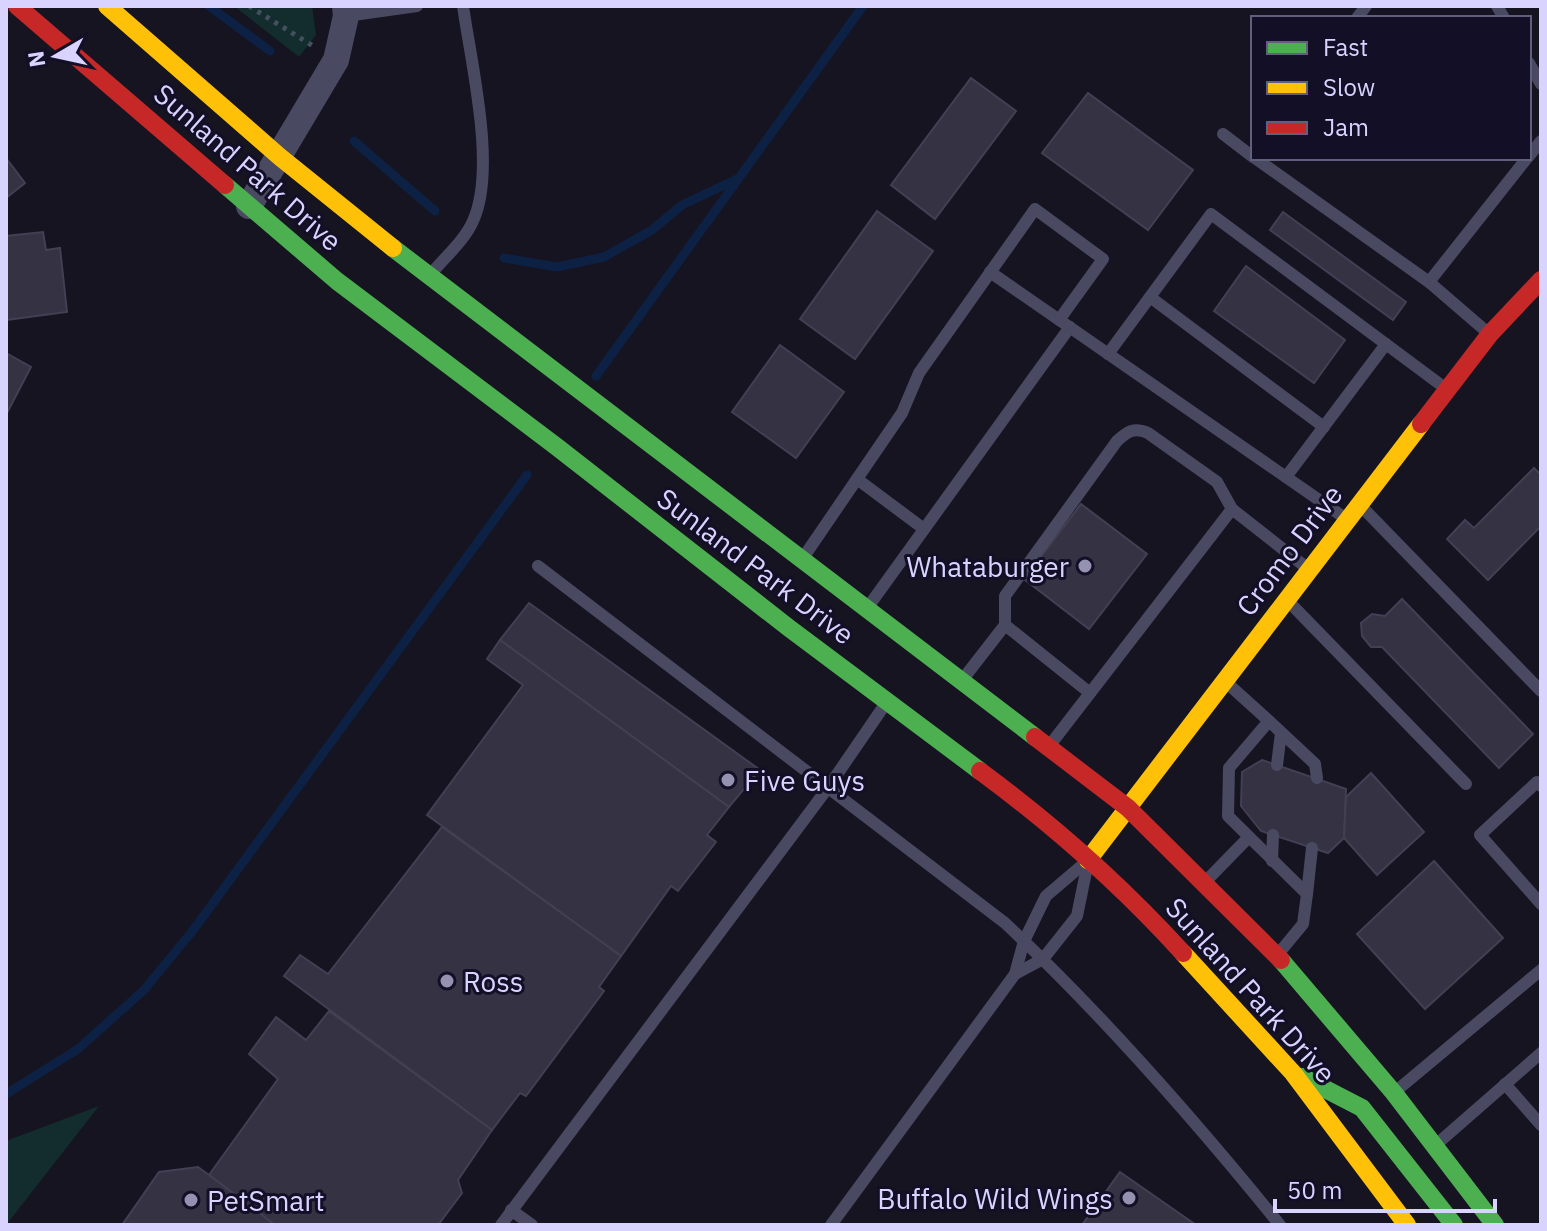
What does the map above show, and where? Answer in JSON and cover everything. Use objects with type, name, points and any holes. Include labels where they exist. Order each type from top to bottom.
[{"type":"main road","name":"Sunland Park Drive","points":[[17,6],[337,281],[1022,802],[1153,920],[1293,1073],[1407,1225]]},
{"type":"main road","name":"Sunland Park Drive","points":[[107,6],[280,157],[429,277],[1128,808],[1277,956],[1394,1093],[1495,1225]]},
{"type":"main road","name":"Cromo Drive","points":[[1088,860],[1447,389],[1490,334],[1541,280]]},
{"type":"main road","points":[[1293,1073],[1362,1108],[1454,1225]]},
{"type":"street","points":[[249,206],[336,60],[346,11]]},
{"type":"lane","points":[[346,11],[417,6]]},
{"type":"lane","points":[[429,277],[473,223],[482,193],[485,159],[463,6]]},
{"type":"lane","points":[[1531,66],[1541,84]]},
{"type":"lane","points":[[1223,134],[1251,155]]},
{"type":"lane","points":[[1258,160],[1429,282],[1490,334]]},
{"type":"lane","points":[[1429,282],[1526,160]]},
{"type":"lane","points":[[802,560],[902,413],[919,373],[1035,209],[1103,259],[1059,320]]},
{"type":"lane","points":[[1108,354],[1211,214],[1447,389]]},
{"type":"lane","points":[[990,272],[1347,520]]},
{"type":"lane","points":[[1150,297],[1324,427]]},
{"type":"lane","points":[[866,609],[1070,327]]},
{"type":"lane","points":[[1286,477],[1386,344]]},
{"type":"lane","points":[[961,681],[1005,625],[1005,596],[1117,441],[1137,428],[1217,482],[1232,509],[1309,570]]},
{"type":"lane","points":[[857,479],[924,529]]},
{"type":"lane","points":[[1360,504],[1541,691]]},
{"type":"lane","points":[[1048,748],[1232,509]]},
{"type":"lane","points":[[538,566],[1005,923],[1043,959],[1204,1132],[1280,1225]]},
{"type":"lane","points":[[1286,600],[1466,784]]},
{"type":"lane","points":[[1005,625],[1090,693]]},
{"type":"lane","points":[[1225,680],[1315,764],[1317,778]]},
{"type":"lane","points":[[501,1225],[827,789],[887,701]]},
{"type":"lane","points":[[1269,721],[1229,768],[1228,816],[1307,894]]},
{"type":"lane","points":[[1277,765],[1281,733]]},
{"type":"lane","points":[[1541,786],[1537,782],[1480,835],[1541,904]]},
{"type":"lane","points":[[1272,861],[1273,835]]},
{"type":"lane","points":[[1204,884],[1249,837]]},
{"type":"lane","points":[[1277,956],[1303,924],[1312,848]]},
{"type":"lane","points":[[831,1225],[1015,974],[1024,941],[1046,896],[1088,860]]},
{"type":"lane","points":[[1015,974],[1043,959],[1077,916],[1088,860]]},
{"type":"lane","points":[[1394,1093],[1541,970]]},
{"type":"lane","points":[[1436,1145],[1541,1053]]},
{"type":"lane","points":[[1505,1084],[1541,1125]]},
{"type":"lane","points":[[511,1210],[532,1225]]},
{"type":"path","points":[[249,6],[317,49]]},
{"type":"green space","points":[[234,6],[312,6],[316,35],[299,57]]},
{"type":"green space","points":[[99,1106],[6,1225],[6,1141]]},
{"type":"building","points":[[971,78],[1016,111],[935,219],[891,185]]},
{"type":"building","points":[[1088,93],[1193,170],[1148,230],[1042,153]]},
{"type":"building","points":[[6,158],[25,183],[6,198]]},
{"type":"building","points":[[877,211],[933,251],[855,359],[800,319]]},
{"type":"building","points":[[1283,212],[1406,302],[1393,320],[1270,230]]},
{"type":"building","points":[[43,232],[46,250],[60,248],[67,312],[6,320],[6,236]]},
{"type":"building","points":[[1246,266],[1345,340],[1314,383],[1214,311]]},
{"type":"building","points":[[780,345],[844,392],[796,458],[732,412]]},
{"type":"building","points":[[6,353],[31,367],[7,413],[6,413]]},
{"type":"building","points":[[1534,468],[1541,475],[1541,526],[1488,580],[1447,539],[1465,520],[1474,528]]},
{"type":"building","name":"Whataburger","points":[[1081,504],[1147,554],[1089,629],[1024,579]]},
{"type":"building","points":[[1402,599],[1533,734],[1499,768],[1382,647],[1371,647],[1362,636],[1361,623],[1372,614],[1385,616]]},
{"type":"building","points":[[529,603],[760,770],[729,807],[500,640]]},
{"type":"building","points":[[500,640],[729,807],[707,835],[716,842],[678,891],[671,886],[621,956],[427,815],[523,685],[487,659]]},
{"type":"building","points":[[1262,760],[1346,789],[1344,838],[1328,853],[1261,831],[1241,806],[1242,772]]},
{"type":"building","points":[[1371,773],[1424,832],[1377,875],[1344,838],[1346,797]]},
{"type":"building","name":"Ross","points":[[442,827],[621,956],[599,987],[604,991],[526,1096],[520,1093],[492,1130],[284,976],[300,955],[328,974]]},
{"type":"building","points":[[1434,861],[1503,938],[1425,1009],[1357,934]]},
{"type":"building","points":[[329,1011],[492,1130],[458,1180],[462,1193],[438,1225],[275,1225],[209,1175],[278,1079],[249,1054],[276,1017],[306,1040]]},
{"type":"building","name":"PetSmart","points":[[198,1167],[275,1225],[122,1225],[159,1172]]},
{"type":"building","name":"Buffalo Wild Wings","points":[[1120,1172],[1196,1225],[1082,1225]]},
{"type":"waterway","points":[[209,6],[270,51]]},
{"type":"waterway","points":[[596,376],[863,6]]},
{"type":"waterway","points":[[354,141],[435,211]]},
{"type":"waterway","points":[[504,258],[557,267],[604,257],[652,230],[682,205],[737,179]]},
{"type":"waterway","points":[[6,1094],[78,1049],[144,990],[194,929],[527,475]]},
{"type":"traffic: fast","points":[[225,185],[337,281],[980,771]]},
{"type":"traffic: fast","points":[[393,248],[1035,737]]},
{"type":"traffic: fast","points":[[1281,960],[1394,1093],[1495,1225]]},
{"type":"traffic: fast","points":[[1302,1077],[1362,1108],[1454,1225]]},
{"type":"traffic: slow","points":[[107,6],[280,157],[393,248]]},
{"type":"traffic: slow","points":[[1088,860],[1421,424]]},
{"type":"traffic: slow","points":[[1183,953],[1293,1073],[1407,1225]]},
{"type":"traffic: jam","points":[[17,6],[225,185]]},
{"type":"traffic: jam","points":[[1421,424],[1490,334],[1541,280]]},
{"type":"traffic: jam","points":[[1035,737],[1128,808],[1281,960]]},
{"type":"traffic: jam","points":[[980,771],[1086,857],[1183,953]]},
{"type":"place","name":"Whataburger","points":[[1085,566]]},
{"type":"place","name":"Five Guys","points":[[728,780]]},
{"type":"place","name":"Ross","points":[[447,981]]},
{"type":"place","name":"Buffalo Wild Wings","points":[[1129,1198]]},
{"type":"place","name":"PetSmart","points":[[191,1200]]}]
